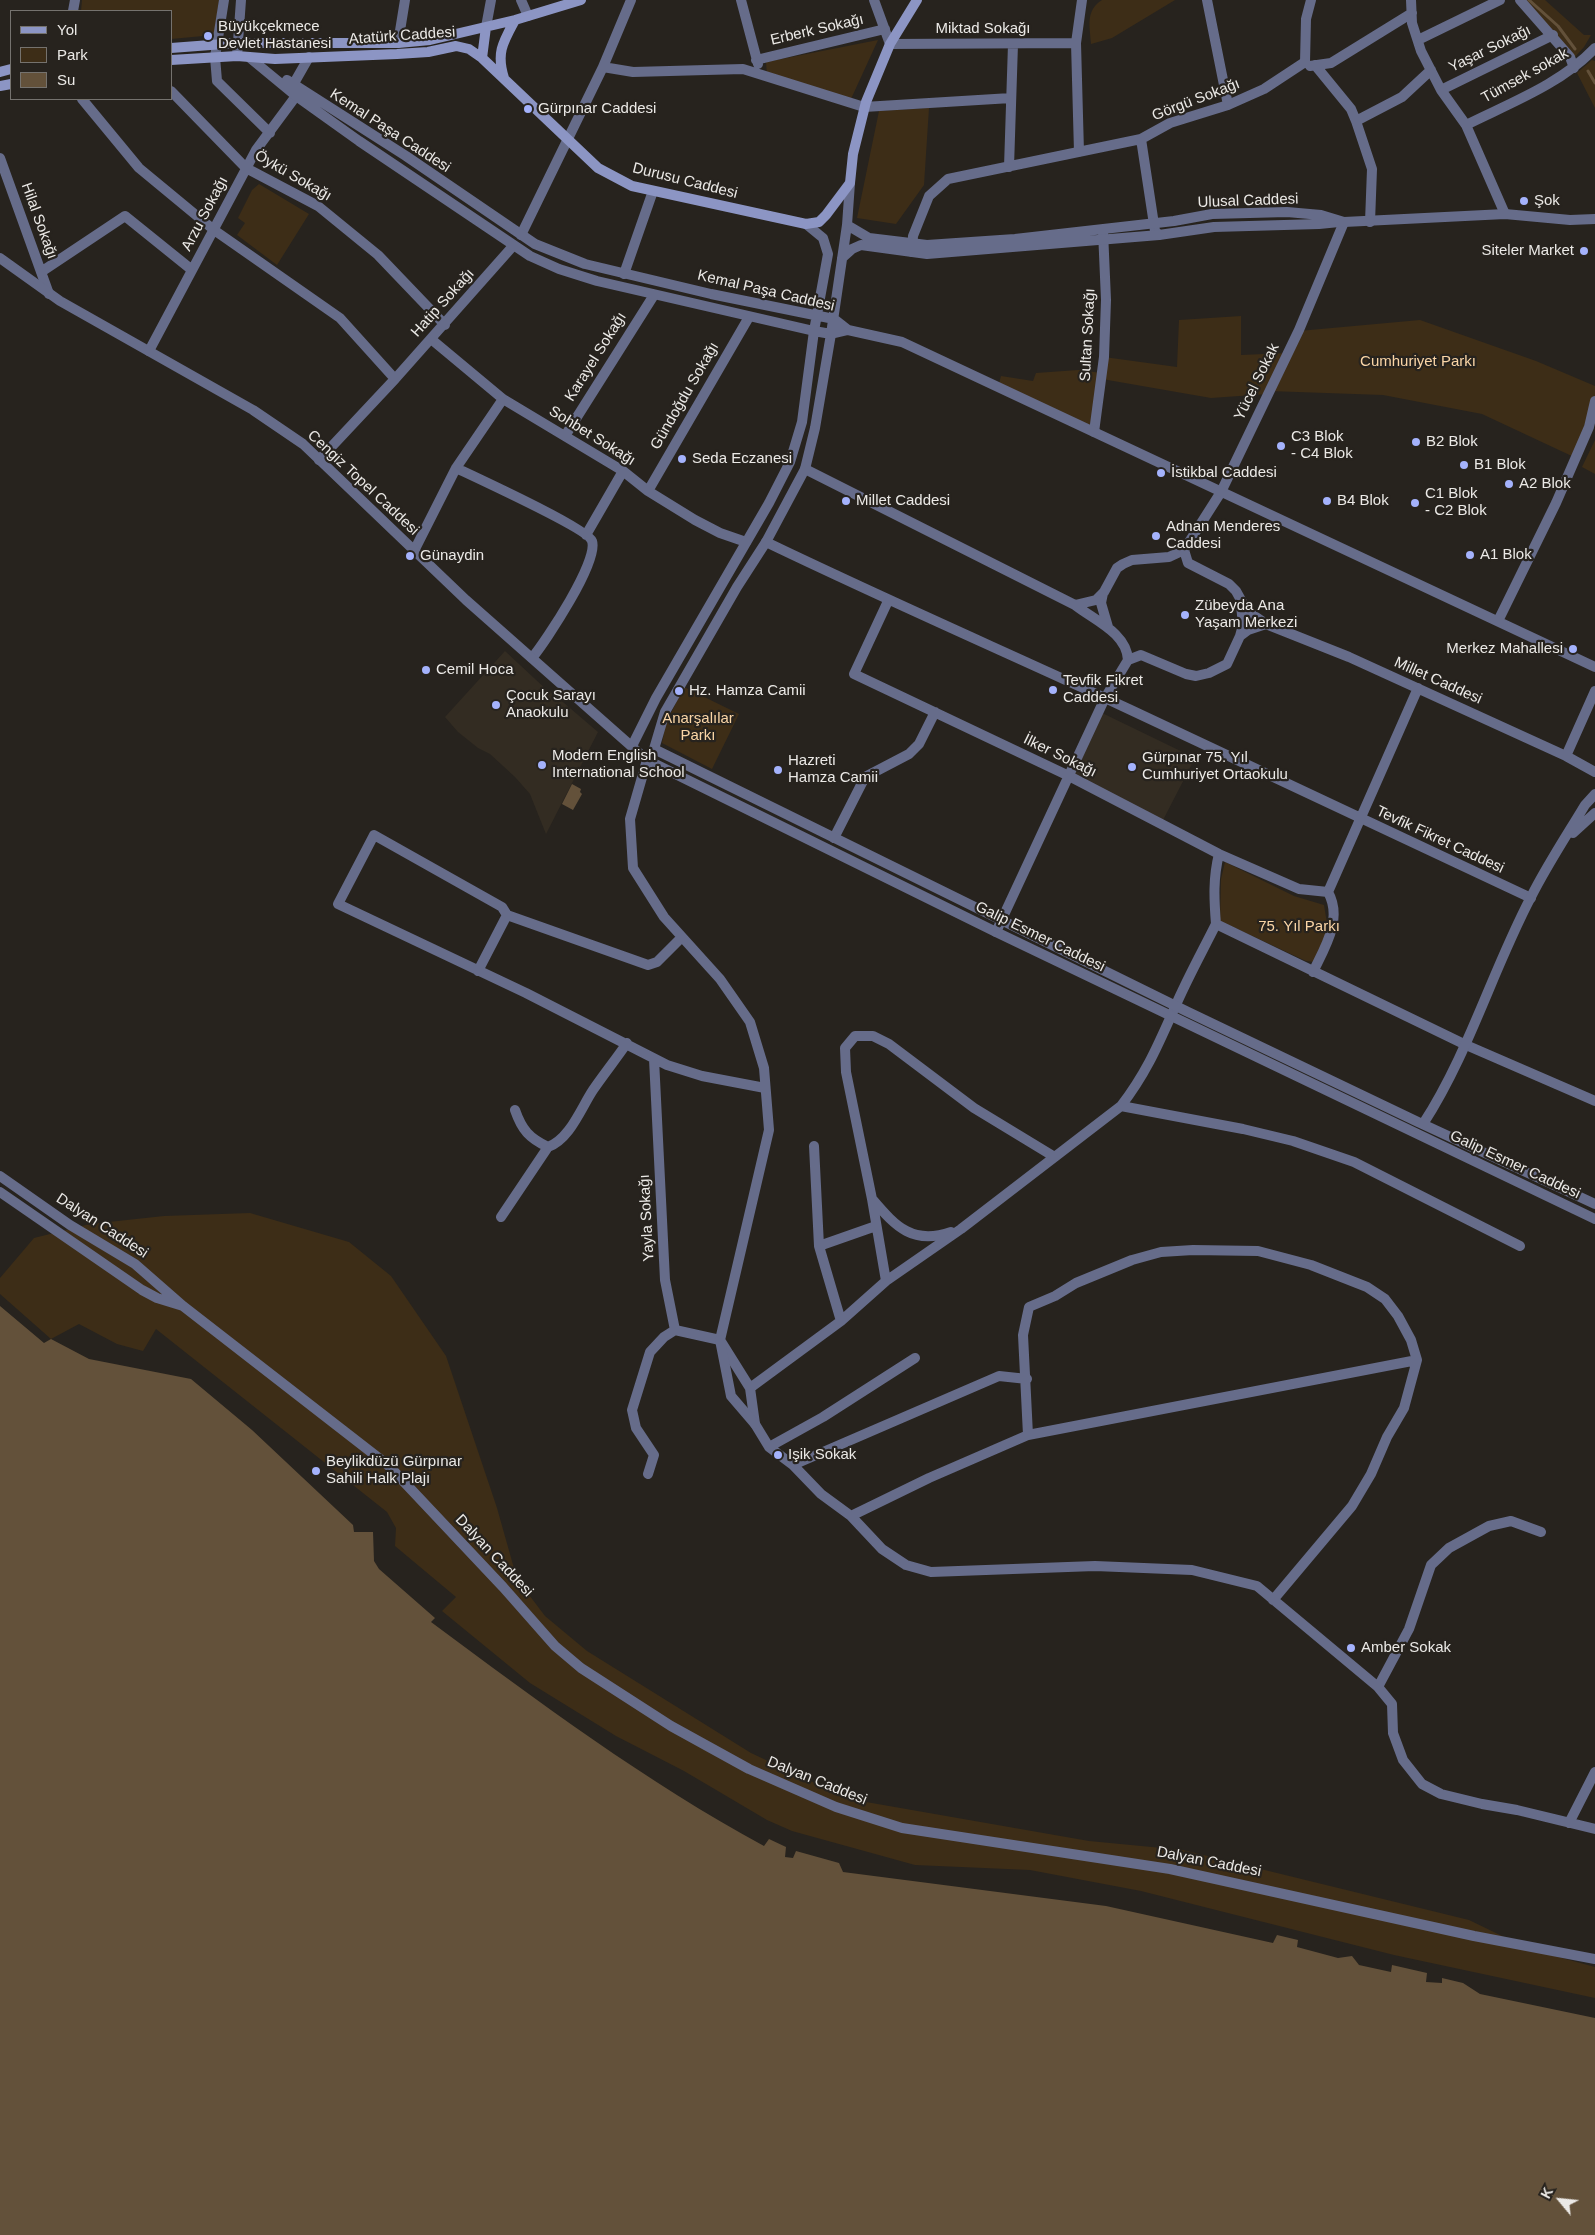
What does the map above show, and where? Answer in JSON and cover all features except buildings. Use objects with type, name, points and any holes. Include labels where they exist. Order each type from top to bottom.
[{"type":"main road","points":[[528,16],[581,0]]},
{"type":"main road","points":[[806,224],[819,222],[850,183],[853,154],[864,107],[890,44],[917,0]]},
{"type":"main road","name":"Atatürk Caddesi","points":[[172,48],[237,43],[398,43],[430,40],[528,16]]},
{"type":"main road","points":[[504,78],[500,61],[501,49],[504,38],[515,20]]},
{"type":"main road","points":[[482,58],[486,27]]},
{"type":"main road","name":"Atatürk Caddesi","points":[[172,60],[237,56],[265,58],[396,54],[428,52],[456,46],[469,49],[504,78]]},
{"type":"main road","name":"Durusu Caddesi","points":[[504,78],[598,168],[632,186],[806,224]]},
{"type":"street","points":[[224,0],[215,57],[217,81],[270,133]]},
{"type":"street","points":[[237,56],[241,0]]},
{"type":"street","points":[[398,43],[405,0]]},
{"type":"street","points":[[486,27],[491,0]]},
{"type":"street","points":[[521,0],[528,16]]},
{"type":"street","name":"Hatip Sokağı","points":[[320,460],[445,325],[521,235],[568,141],[631,0]]},
{"type":"street","points":[[741,0],[760,75]]},
{"type":"street","points":[[874,0],[890,44]]},
{"type":"street","points":[[1079,152],[1076,43],[1082,0]]},
{"type":"street","points":[[1208,0],[1228,104]]},
{"type":"street","points":[[1297,68],[1305,62],[1306,19],[1311,0]]},
{"type":"street","points":[[1411,0],[1412,23],[1431,70],[1441,90],[1466,125],[1505,214]]},
{"type":"street","points":[[1418,40],[1500,0]]},
{"type":"street","points":[[1520,0],[1553,35],[1570,57],[1574,68]]},
{"type":"street","points":[[1297,68],[1330,63],[1412,13]]},
{"type":"street","name":"Erberk Sokağı","points":[[756,60],[885,29]]},
{"type":"street","name":"Yaşar Sokağı","points":[[1441,90],[1553,35]]},
{"type":"street","name":"Kemal Paşa Caddesi","points":[[258,43],[271,66],[293,85],[406,156],[535,244],[584,264],[834,319],[848,330]]},
{"type":"street","name":"Miktad Sokağı","points":[[890,44],[1076,43]]},
{"type":"street","points":[[1005,168],[1013,44]]},
{"type":"street","name":"Tümsek sokak","points":[[1466,125],[1550,82],[1574,68],[1595,50]]},
{"type":"street","points":[[296,96],[293,85],[309,57]]},
{"type":"street","name":"Kemal Paşa Caddesi","points":[[250,58],[296,96],[513,246],[559,269],[654,295],[814,331],[831,334],[848,330]]},
{"type":"street","points":[[1315,65],[1351,109],[1356,120],[1372,169],[1370,222]]},
{"type":"street","points":[[603,66],[633,72],[742,69],[864,107],[1011,98]]},
{"type":"street","name":"Görgü Sokağı","points":[[912,248],[913,236],[929,196],[948,179],[1141,139],[1170,123],[1228,104],[1264,89],[1297,68]]},
{"type":"street","points":[[1356,120],[1402,98],[1431,70]]},
{"type":"street","name":"Öykü Sokağı","points":[[172,92],[246,168],[318,206],[378,255],[445,325]]},
{"type":"street","name":"Arzu Sokağı","points":[[149,351],[256,150],[296,96]]},
{"type":"street","points":[[83,100],[138,168],[214,230],[340,318],[395,379]]},
{"type":"street","points":[[1141,139],[1155,230],[1159,235]]},
{"type":"street","name":"Hilal Sokağı","points":[[0,158],[49,294]]},
{"type":"street","points":[[850,183],[847,225],[834,319],[815,428],[805,469],[766,542],[737,587],[665,712],[654,749],[647,760],[630,819],[634,868],[664,917],[720,980],[750,1022],[764,1068],[769,1130],[742,1254],[720,1340],[731,1396],[755,1424],[769,1447],[793,1465],[821,1494],[851,1516],[882,1549],[906,1566],[931,1572],[1095,1566],[1192,1570],[1256,1586],[1378,1687],[1392,1704],[1393,1733],[1403,1760],[1422,1784],[1441,1794],[1595,1829]]},
{"type":"street","points":[[624,274],[653,191]]},
{"type":"street","name":"Ulusal Caddesi","points":[[1103,235],[1155,222],[1212,214],[1287,212],[1321,215],[1344,222],[1505,214],[1570,220],[1595,219]]},
{"type":"street","points":[[42,272],[125,216],[192,270]]},
{"type":"street","points":[[847,225],[869,238],[912,248],[927,254],[1103,235],[1159,235],[1214,227],[1344,222]]},
{"type":"street","name":"Yücel Sokak","points":[[1184,550],[1221,492],[1299,330],[1344,222]]},
{"type":"street","points":[[632,746],[656,698],[790,462],[802,422],[814,331],[828,254],[823,238],[806,224]]},
{"type":"street","name":"Sultan Sokağı","points":[[1094,432],[1104,358],[1106,300],[1103,235]]},
{"type":"street","points":[[842,258],[852,249],[861,245],[912,248]]},
{"type":"street","name":"Cengiz Topel Caddesi","points":[[0,258],[49,294],[253,410],[303,444],[414,551],[647,760]]},
{"type":"street","name":"Karayel Sokağı","points":[[565,436],[654,295]]},
{"type":"street","name":"Gündoğdu Sokağı","points":[[648,491],[748,316]]},
{"type":"street","points":[[848,330],[902,342],[1595,668]]},
{"type":"street","name":"Sohbet Sokağı","points":[[431,339],[503,399],[623,471],[648,491],[720,534],[746,542]]},
{"type":"street","points":[[414,551],[456,468],[503,399]]},
{"type":"street","points":[[1498,621],[1556,503],[1589,427],[1595,401]]},
{"type":"street","points":[[790,462],[1075,605],[1141,655],[1186,674],[1196,676],[1209,673],[1227,664],[1240,636],[1243,625],[1240,601],[1236,590],[1229,584],[1169,557]]},
{"type":"street","points":[[456,468],[565,522],[586,535],[592,542],[593,548],[588,567],[551,633],[532,658]]},
{"type":"street","points":[[586,535],[623,471]]},
{"type":"street","name":"Tevfik Fikret Caddesi","points":[[766,542],[888,601],[1104,698],[1360,820],[1531,898]]},
{"type":"street","points":[[1109,629],[1101,603],[1104,592],[1117,568],[1132,560],[1169,557],[1184,550],[1190,566]]},
{"type":"street","points":[[1075,605],[1088,604],[1096,600],[1104,592]]},
{"type":"street","name":"İlker Sokağı","points":[[888,601],[854,674],[1069,776],[1219,854],[1299,889],[1328,892]]},
{"type":"street","name":"Millet Caddesi","points":[[1240,601],[1247,611],[1266,624],[1349,657],[1418,688],[1566,756],[1595,772]]},
{"type":"street","points":[[1240,636],[1248,630],[1266,624]]},
{"type":"street","points":[[996,932],[1104,698],[1128,660],[1128,653],[1123,642]]},
{"type":"street","points":[[1128,660],[1141,655]]},
{"type":"street","points":[[1313,972],[1331,933],[1333,923],[1333,901],[1328,892],[1418,688]]},
{"type":"street","points":[[1566,756],[1595,691]]},
{"type":"street","points":[[834,838],[865,777],[909,754],[919,744],[935,712]]},
{"type":"street","points":[[654,749],[1176,1006],[1422,1124],[1595,1204]]},
{"type":"street","name":"Galip Esmer Caddesi","points":[[647,760],[996,932],[1595,1219]]},
{"type":"street","points":[[1422,1124],[1466,1045],[1531,898],[1585,805],[1595,794]]},
{"type":"street","points":[[1560,846],[1595,813]]},
{"type":"street","points":[[682,937],[657,962],[648,965],[507,916],[502,907],[374,835],[338,904],[627,1044],[667,1066],[702,1076],[766,1088]]},
{"type":"street","points":[[750,1388],[841,1321],[886,1281],[961,1229],[1053,1156],[1121,1106],[1139,1082],[1162,1040],[1171,1016],[1216,924],[1213,891],[1214,873],[1219,854]]},
{"type":"street","points":[[478,971],[507,916]]},
{"type":"street","points":[[1216,924],[1466,1045],[1595,1101]]},
{"type":"street","points":[[886,1281],[872,1199],[846,1072],[845,1048],[855,1036],[873,1036],[889,1044],[974,1108],[1053,1156]]},
{"type":"street","points":[[502,1216],[548,1147],[555,1144],[571,1126],[592,1092],[627,1044]]},
{"type":"street","name":"Yayla Sokağı","points":[[654,1058],[665,1280],[675,1330]]},
{"type":"street","points":[[1121,1106],[1243,1129],[1293,1141],[1354,1162],[1520,1246]]},
{"type":"street","points":[[515,1110],[521,1127],[537,1142],[548,1147]]},
{"type":"street","points":[[1417,1135],[1411,1128],[1413,1123],[1422,1124]]},
{"type":"street","points":[[814,1146],[819,1246],[841,1321]]},
{"type":"street","name":"Dalyan Caddesi","points":[[0,1176],[70,1225],[135,1264],[184,1306],[389,1466],[503,1587],[555,1646],[581,1668],[671,1726],[749,1769],[803,1794],[902,1828],[1170,1869],[1474,1936],[1595,1959]]},
{"type":"street","name":"Dalyan Caddesi","points":[[0,1192],[124,1278],[157,1298],[184,1306]]},
{"type":"street","points":[[872,1199],[894,1225],[911,1234],[942,1236],[961,1229]]},
{"type":"street","points":[[819,1246],[876,1226]]},
{"type":"street","points":[[1028,1435],[1024,1335],[1028,1307],[1055,1296],[1076,1283],[1132,1260],[1161,1252],[1193,1250],[1258,1251],[1311,1265],[1367,1288],[1385,1299],[1398,1316],[1411,1340],[1417,1360],[1404,1408],[1387,1437],[1371,1474],[1352,1506],[1273,1600]]},
{"type":"street","points":[[115,1270],[116,1262],[123,1257]]},
{"type":"street","points":[[124,1278],[132,1274],[135,1264]]},
{"type":"street","points":[[648,1474],[654,1455],[636,1428],[632,1410],[650,1352],[664,1337],[675,1330],[720,1340],[750,1388],[755,1424]]},
{"type":"street","points":[[769,1447],[823,1417],[915,1358]]},
{"type":"street","points":[[851,1516],[929,1478],[1028,1435],[1417,1360]]},
{"type":"street","points":[[793,1465],[999,1376],[1027,1379]]},
{"type":"street","points":[[1378,1687],[1409,1629],[1431,1565],[1449,1548],[1488,1526],[1511,1521],[1541,1532]]},
{"type":"street","points":[[1570,1823],[1595,1772]]},
{"type":"shaded area","points":[[505,651],[549,692],[598,732],[546,834],[530,794],[490,754],[478,748],[458,732],[445,717]]},
{"type":"shaded area","name":"Gürpınar 75. Yıl Cumhuriyet Ortaokulu","points":[[1098,711],[1195,758],[1161,824],[1069,776]]},
{"type":"green space","points":[[82,0],[219,0],[214,35],[172,39],[172,10],[81,10]]},
{"type":"green space","points":[[1102,0],[1175,0],[1112,38],[1091,44],[1091,14],[1093,9]]},
{"type":"green space","points":[[1520,0],[1545,0],[1584,35],[1591,35],[1584,47],[1574,58]]},
{"type":"green space","points":[[878,40],[851,99],[767,75],[766,62]]},
{"type":"green space","points":[[1592,60],[1595,61],[1595,108],[1577,73]]},
{"type":"green space","points":[[929,108],[924,185],[896,224],[857,218],[879,111]]},
{"type":"green space","points":[[259,184],[309,214],[277,265],[237,235],[245,223],[238,218],[252,190]]},
{"type":"green space","name":"Cumhuriyet Parkı","points":[[1241,316],[1241,355],[1287,353],[1299,331],[1420,320],[1536,361],[1595,386],[1595,400],[1576,458],[1482,414],[1383,395],[1269,391],[1268,394],[1211,398],[1102,379],[1091,426],[998,387],[1001,376],[1033,381],[1036,373],[1078,370],[1102,373],[1104,357],[1177,367],[1179,320]]},
{"type":"green space","points":[[1595,440],[1595,474],[1582,467]]},
{"type":"green space","name":"Anarşalılar Parkı","points":[[684,687],[739,714],[712,769],[662,743],[666,723]]},
{"type":"green space","name":"75. Yıl Parkı","points":[[1225,862],[1294,896],[1324,905],[1328,929],[1314,962],[1306,961],[1220,921],[1221,879]]},
{"type":"green space","points":[[250,1213],[349,1242],[391,1276],[446,1356],[497,1508],[517,1579],[545,1616],[587,1651],[751,1753],[849,1799],[1089,1841],[1183,1850],[1469,1920],[1529,1949],[1595,1967],[1595,1998],[1394,1955],[1141,1891],[1030,1870],[915,1865],[792,1831],[767,1820],[684,1771],[616,1736],[530,1683],[442,1611],[456,1597],[395,1546],[396,1528],[387,1512],[156,1329],[143,1351],[117,1344],[79,1324],[51,1339],[0,1294],[0,1278],[34,1238],[90,1224],[164,1216]]},
{"type":"water","points":[[572,784],[581,789],[580,792],[582,794],[573,810],[562,804]]},
{"type":"water","points":[[0,1306],[44,1343],[51,1339],[89,1359],[191,1379],[252,1430],[353,1525],[354,1532],[373,1532],[374,1561],[379,1569],[435,1618],[431,1622],[594,1740],[677,1795],[764,1846],[769,1839],[786,1847],[785,1857],[793,1858],[796,1851],[839,1863],[843,1872],[1106,1906],[1273,1943],[1277,1935],[1298,1940],[1297,1947],[1338,1958],[1352,1956],[1359,1965],[1391,1972],[1392,1965],[1427,1973],[1426,1982],[1442,1983],[1442,1978],[1463,1983],[1480,1994],[1595,2018],[1595,2235],[0,2235]]},
{"type":"waterway","points":[[1529,0],[1558,26],[1575,49]]},
{"type":"waterway","points":[[1588,71],[1595,83]]},
{"type":"place","name":"Büyükçekmece Devlet Hastanesi","points":[[208,36]]},
{"type":"place","name":"Gürpınar Caddesi","points":[[528,109]]},
{"type":"place","name":"Şok","points":[[1524,201]]},
{"type":"place","name":"Siteler Market","points":[[1584,251]]},
{"type":"place","name":"B2 Blok","points":[[1416,442]]},
{"type":"place","name":"C3 Blok - C4 Blok","points":[[1281,446]]},
{"type":"place","name":"Seda Eczanesi","points":[[682,459]]},
{"type":"place","name":"B1 Blok","points":[[1464,465]]},
{"type":"place","name":"İstikbal Caddesi","points":[[1161,473]]},
{"type":"place","name":"A2 Blok","points":[[1509,484]]},
{"type":"place","name":"Millet Caddesi","points":[[846,501]]},
{"type":"place","name":"B4 Blok","points":[[1327,501]]},
{"type":"place","name":"C1 Blok - C2 Blok","points":[[1415,503]]},
{"type":"place","name":"Adnan Menderes Caddesi","points":[[1156,536]]},
{"type":"place","name":"A1 Blok","points":[[1470,555]]},
{"type":"place","name":"Günaydin","points":[[410,556]]},
{"type":"place","name":"Zübeyda Ana Yaşam Merkezi","points":[[1185,615]]},
{"type":"place","name":"Merkez Mahallesi","points":[[1573,649]]},
{"type":"place","name":"Cemil Hoca","points":[[426,670]]},
{"type":"place","name":"Tevfik Fikret Caddesi","points":[[1053,690]]},
{"type":"place","name":"Hz. Hamza Camii","points":[[679,691]]},
{"type":"place","name":"Çocuk Sarayı Anaokulu","points":[[496,705]]},
{"type":"place","name":"Modern English International School","points":[[542,765]]},
{"type":"place","name":"Gürpınar 75. Yıl Cumhuriyet Ortaokulu","points":[[1132,767]]},
{"type":"place","name":"Hazreti Hamza Camii","points":[[778,770]]},
{"type":"place","name":"Işik Sokak","points":[[778,1455]]},
{"type":"place","name":"Beylikdüzü Gürpınar Sahili Halk Plajı","points":[[316,1471]]},
{"type":"place","name":"Amber Sokak","points":[[1351,1648]]}]
